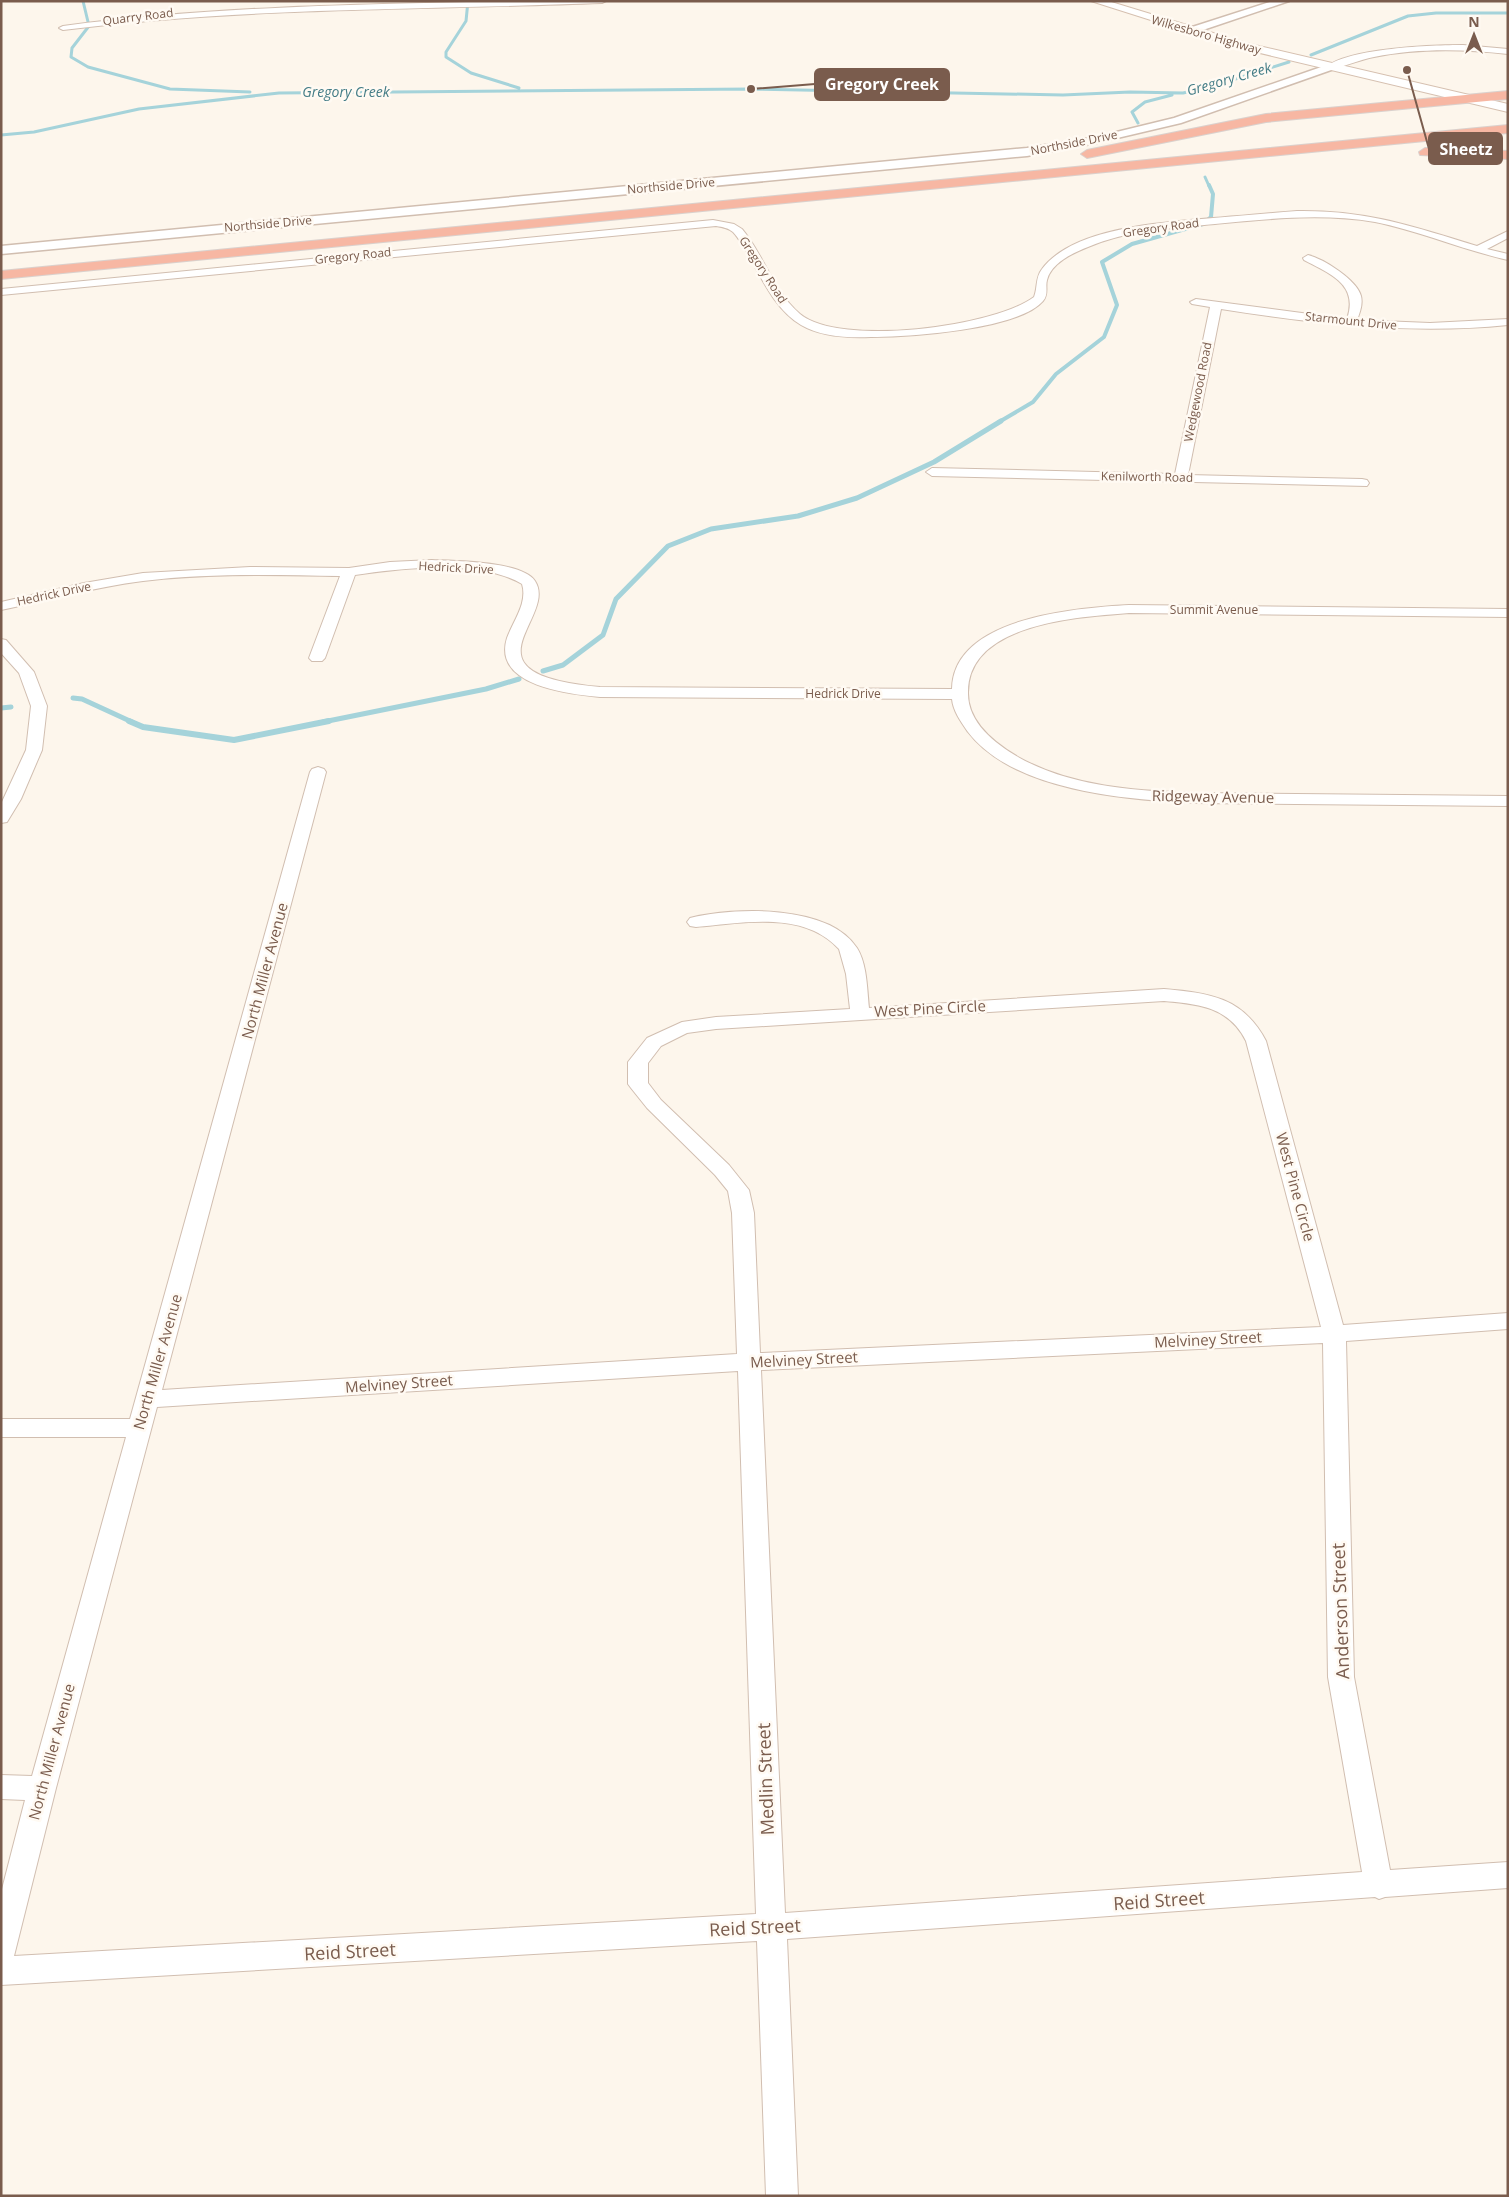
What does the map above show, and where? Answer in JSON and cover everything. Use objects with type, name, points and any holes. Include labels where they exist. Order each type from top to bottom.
[{"type":"highway","points":[[911,178],[1069,158],[1266,118],[1508,95]]},
{"type":"highway","points":[[1,275],[1229,156],[1506,120]]},
{"type":"highway","points":[[1,265],[1506,120]]},
{"type":"highway","points":[[1229,156],[1355,151],[1508,155]]},
{"type":"main road","name":"Wilkesboro Highway","points":[[1096,1],[1190,31],[1330,68],[1464,98],[1506,120]]},
{"type":"street","name":"Quarry Road","points":[[63,28],[159,14],[208,10],[602,1]]},
{"type":"street","points":[[1190,31],[1284,1]]},
{"type":"street","points":[[1330,68],[1368,55],[1406,49],[1447,48],[1508,52]]},
{"type":"street","name":"Northside Drive","points":[[1,250],[1036,151],[1096,140],[1177,121],[1330,68]]},
{"type":"street","name":"Gregory Road","points":[[1,292],[432,248],[712,223],[728,225],[739,232],[780,299],[796,317],[808,324],[827,330],[875,334],[919,332],[961,326],[998,318],[1028,308],[1038,300],[1043,291],[1041,282],[1048,268],[1063,256],[1084,245],[1111,236],[1143,229],[1284,214],[1337,214],[1376,219],[1477,250],[1508,256]]},
{"type":"street","points":[[1477,250],[1508,234]]},
{"type":"street","points":[[1308,258],[1349,284],[1356,296],[1356,307],[1351,322]]},
{"type":"street","name":"Starmount Drive","points":[[1196,302],[1396,326],[1441,328],[1508,322]]},
{"type":"street","name":"Wedgewood Road","points":[[1181,478],[1216,305]]},
{"type":"street","name":"Kenilworth Road","points":[[932,472],[1362,483]]},
{"type":"street","name":"Hedrick Drive","points":[[1,606],[84,587],[143,577],[250,571],[349,572],[390,566],[432,564],[473,566],[511,572],[528,582],[532,594],[513,642],[513,657],[523,670],[542,682],[569,689],[610,692],[957,694]]},
{"type":"street","points":[[317,658],[349,572]]},
{"type":"street","name":"Summit Avenue","points":[[957,694],[962,671],[978,650],[1005,632],[1041,619],[1083,612],[1139,610],[1508,612]]},
{"type":"street","points":[[1,643],[26,672],[39,706],[34,750],[7,798],[1,818]]},
{"type":"street","name":"Ridgeway Avenue","points":[[957,694],[965,720],[988,744],[1023,766],[1069,783],[1122,794],[1177,797],[1508,801]]},
{"type":"street","name":"North Miller Avenue","points":[[1,1952],[42,1788],[139,1428],[149,1400],[318,772]]},
{"type":"street","points":[[696,922],[786,917],[812,922],[845,943],[851,954],[860,1013]]},
{"type":"street","name":"West Pine Circle","points":[[750,1362],[744,1213],[738,1190],[722,1170],[654,1104],[638,1084],[638,1062],[654,1042],[682,1028],[716,1023],[1164,995],[1194,998],[1224,1007],[1246,1022],[1256,1041],[1334,1334]]},
{"type":"street","name":"Melviney Street","points":[[149,1400],[750,1362],[1334,1334],[1508,1321]]},
{"type":"street","name":"Anderson Street","points":[[1334,1334],[1341,1677],[1379,1886]]},
{"type":"street","name":"Medlin Street","points":[[750,1362],[782,2196]]},
{"type":"street","points":[[1,1428],[139,1428]]},
{"type":"street","points":[[1,1788],[42,1788]]},
{"type":"street","name":"Reid Street","points":[[1,1971],[772,1928],[1379,1886],[1508,1875]]},
{"type":"waterway","points":[[83,1],[89,26],[72,48],[71,57],[88,67],[170,89],[250,92]]},
{"type":"waterway","points":[[468,1],[466,21],[446,52],[446,57],[471,73],[519,88]]},
{"type":"waterway","name":"Gregory Creek","points":[[1311,55],[1408,16],[1436,13],[1508,13]]},
{"type":"waterway","name":"Gregory Creek","points":[[1,135],[34,132],[139,109],[279,93],[751,89],[1063,95],[1130,92],[1183,93],[1210,87],[1289,62]]},
{"type":"waterway","points":[[1138,123],[1132,112],[1145,102],[1172,95]]},
{"type":"waterway","points":[[1205,177],[1209,186]]},
{"type":"waterway","points":[[999,422],[1033,402],[1056,374],[1104,337],[1117,305],[1102,262],[1132,244],[1203,224],[1211,217],[1213,194],[1209,185]]},
{"type":"waterway","points":[[543,671],[563,665],[603,635],[616,599],[668,546],[711,529],[798,516],[857,498],[934,462],[1001,421]]},
{"type":"waterway","points":[[323,722],[486,689],[519,679]]},
{"type":"waterway","points":[[73,698],[82,699],[132,722]]},
{"type":"waterway","points":[[1,708],[11,707]]},
{"type":"waterway","points":[[129,721],[143,727],[234,740],[329,721]]},
{"type":"place","name":"Sheetz","points":[[1407,70]]},
{"type":"place","name":"Gregory Creek","points":[[751,89]]}]
